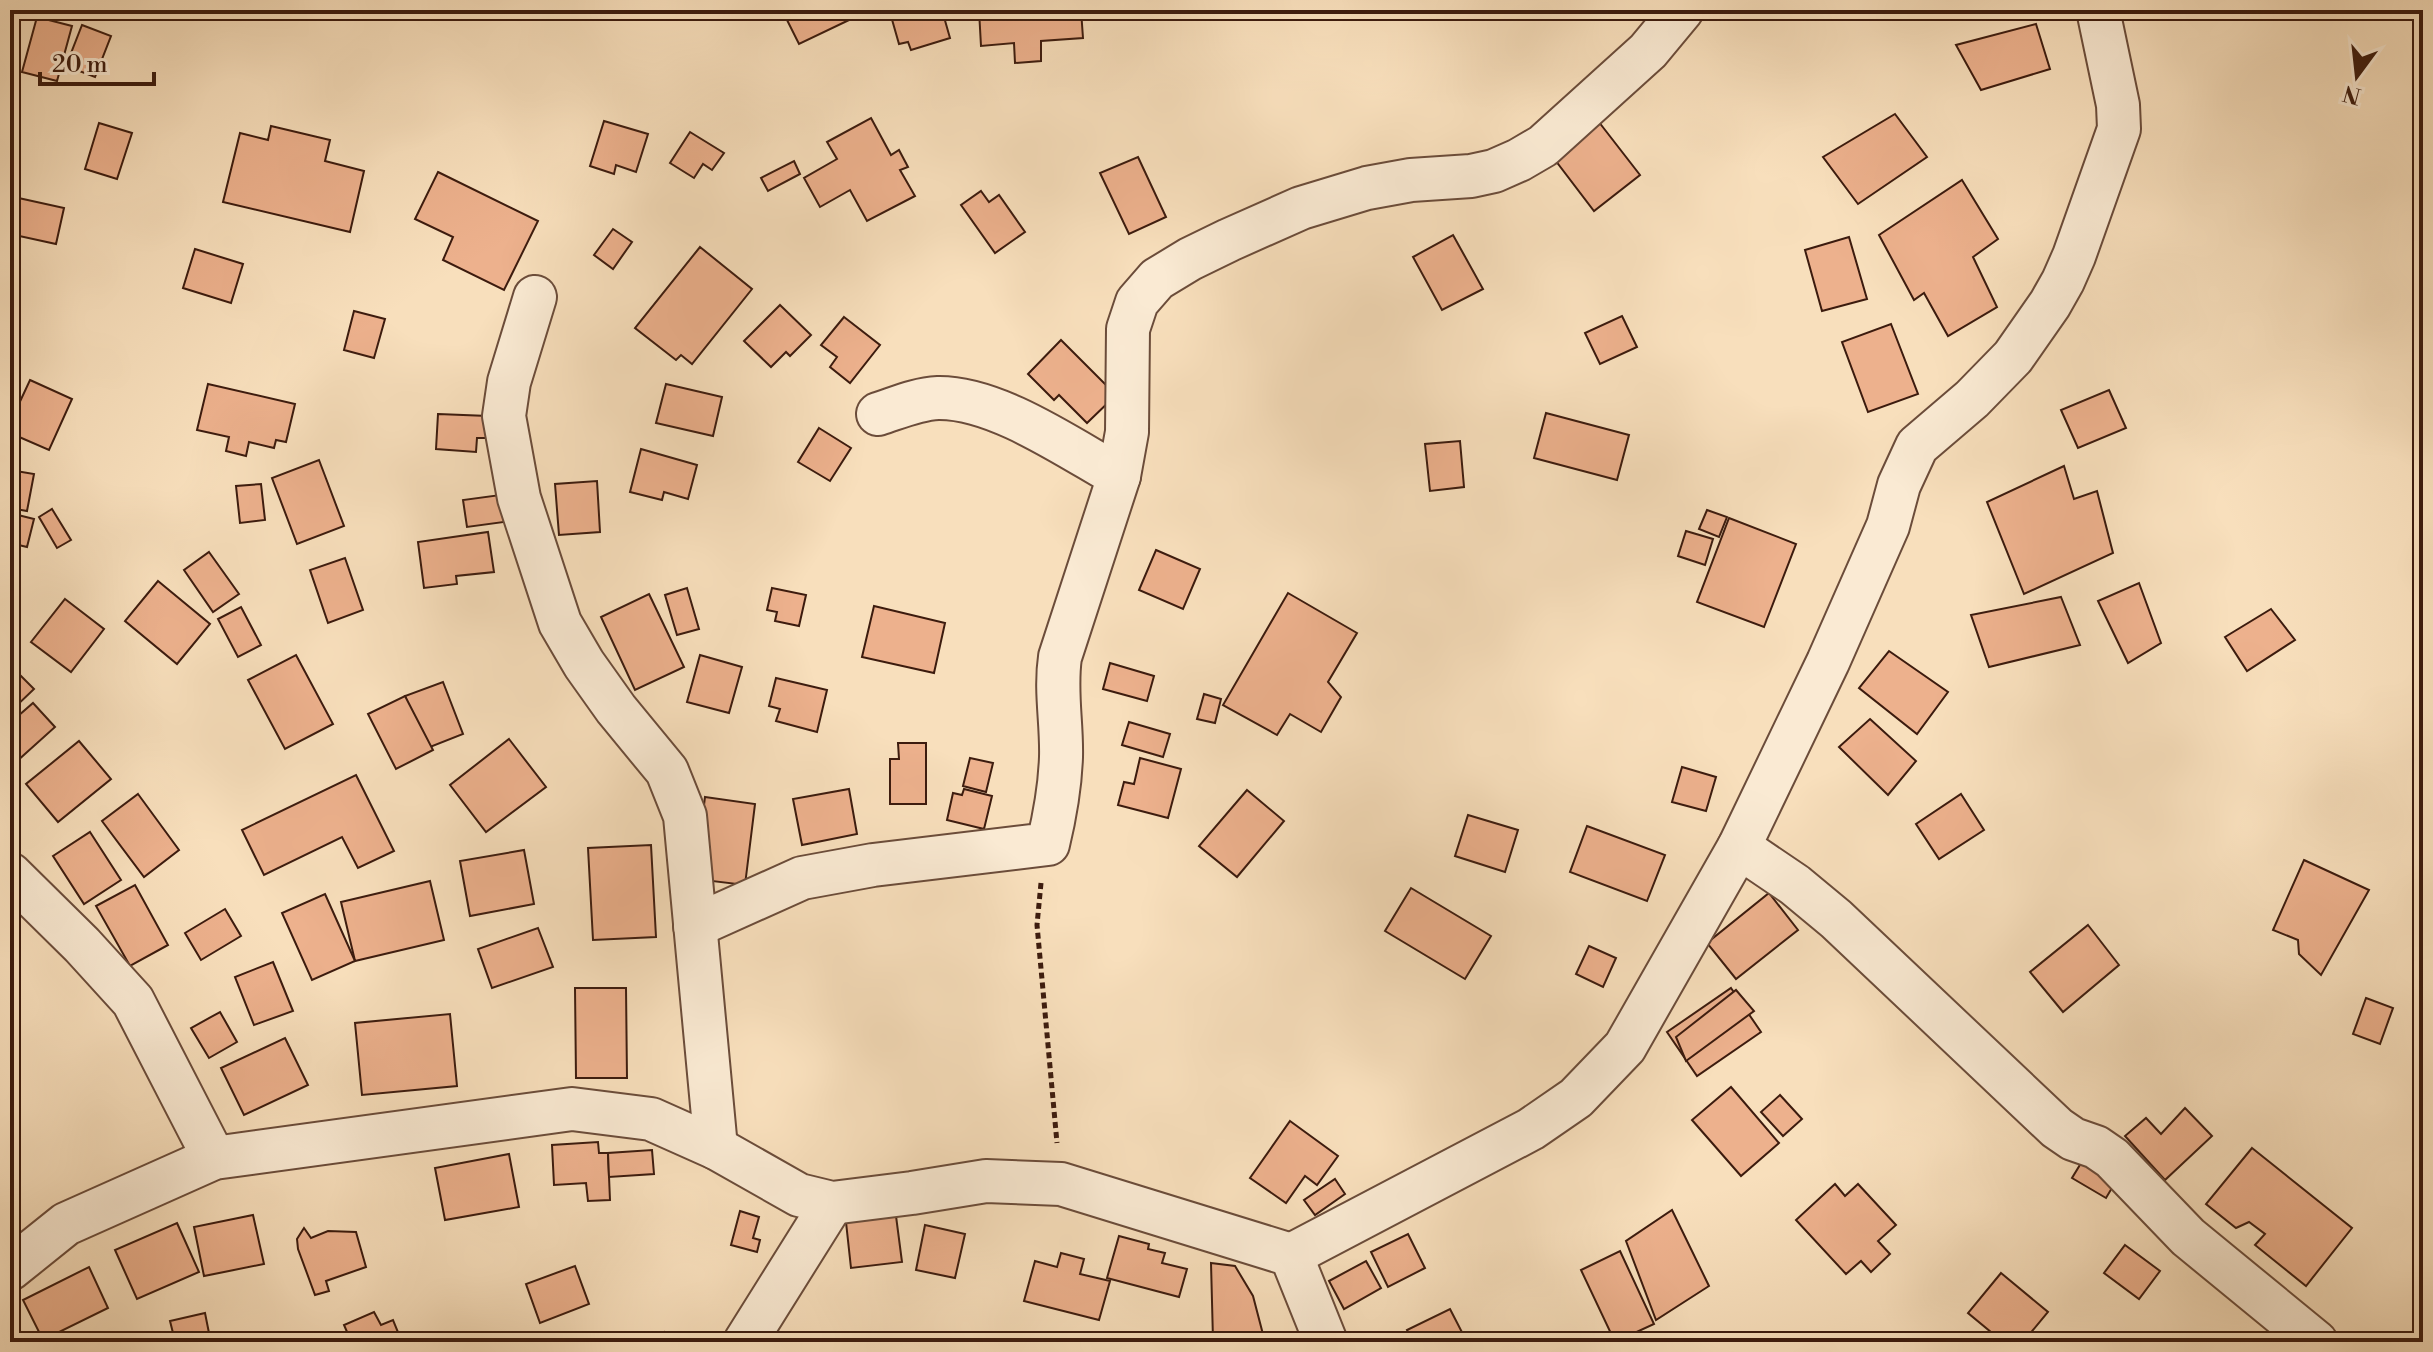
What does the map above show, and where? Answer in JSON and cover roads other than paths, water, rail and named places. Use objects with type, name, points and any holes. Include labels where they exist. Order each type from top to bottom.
[{"type":"street","points":[[695,926],[802,878],[873,865],[1048,844],[1059,786],[1061,754],[1056,679],[1060,657],[1119,476],[1127,432],[1128,329],[1137,302],[1157,279],[1216,246],[1301,208],[1367,188],[1494,171],[1519,160],[1543,146],[1648,51],[1682,10]]},
{"type":"street","points":[[10,1269],[66,1224],[214,1158],[572,1109],[651,1119],[716,1148],[799,1195],[832,1203],[986,1181],[1061,1184],[1291,1255],[1531,1129],[1576,1098],[1625,1047],[1739,847],[1828,662],[1882,540],[1899,485],[1917,446],[1972,399],[2013,357],[2050,304],[2074,256],[2119,129],[2118,105],[2098,10]]},
{"type":"street","points":[[535,297],[509,382],[504,416],[519,498],[560,623],[600,686],[667,771],[685,816],[716,1148]]},
{"type":"street","points":[[878,414],[939,398],[983,407],[1021,421],[1119,476]]},
{"type":"street","points":[[1739,847],[1795,885],[1836,919],[2057,1128],[2112,1158],[2188,1237],[2316,1342]]},
{"type":"street","points":[[10,874],[133,1001],[214,1158]]},
{"type":"street","points":[[745,1342],[832,1203]]},
{"type":"street","points":[[1291,1255],[1326,1342]]}]
